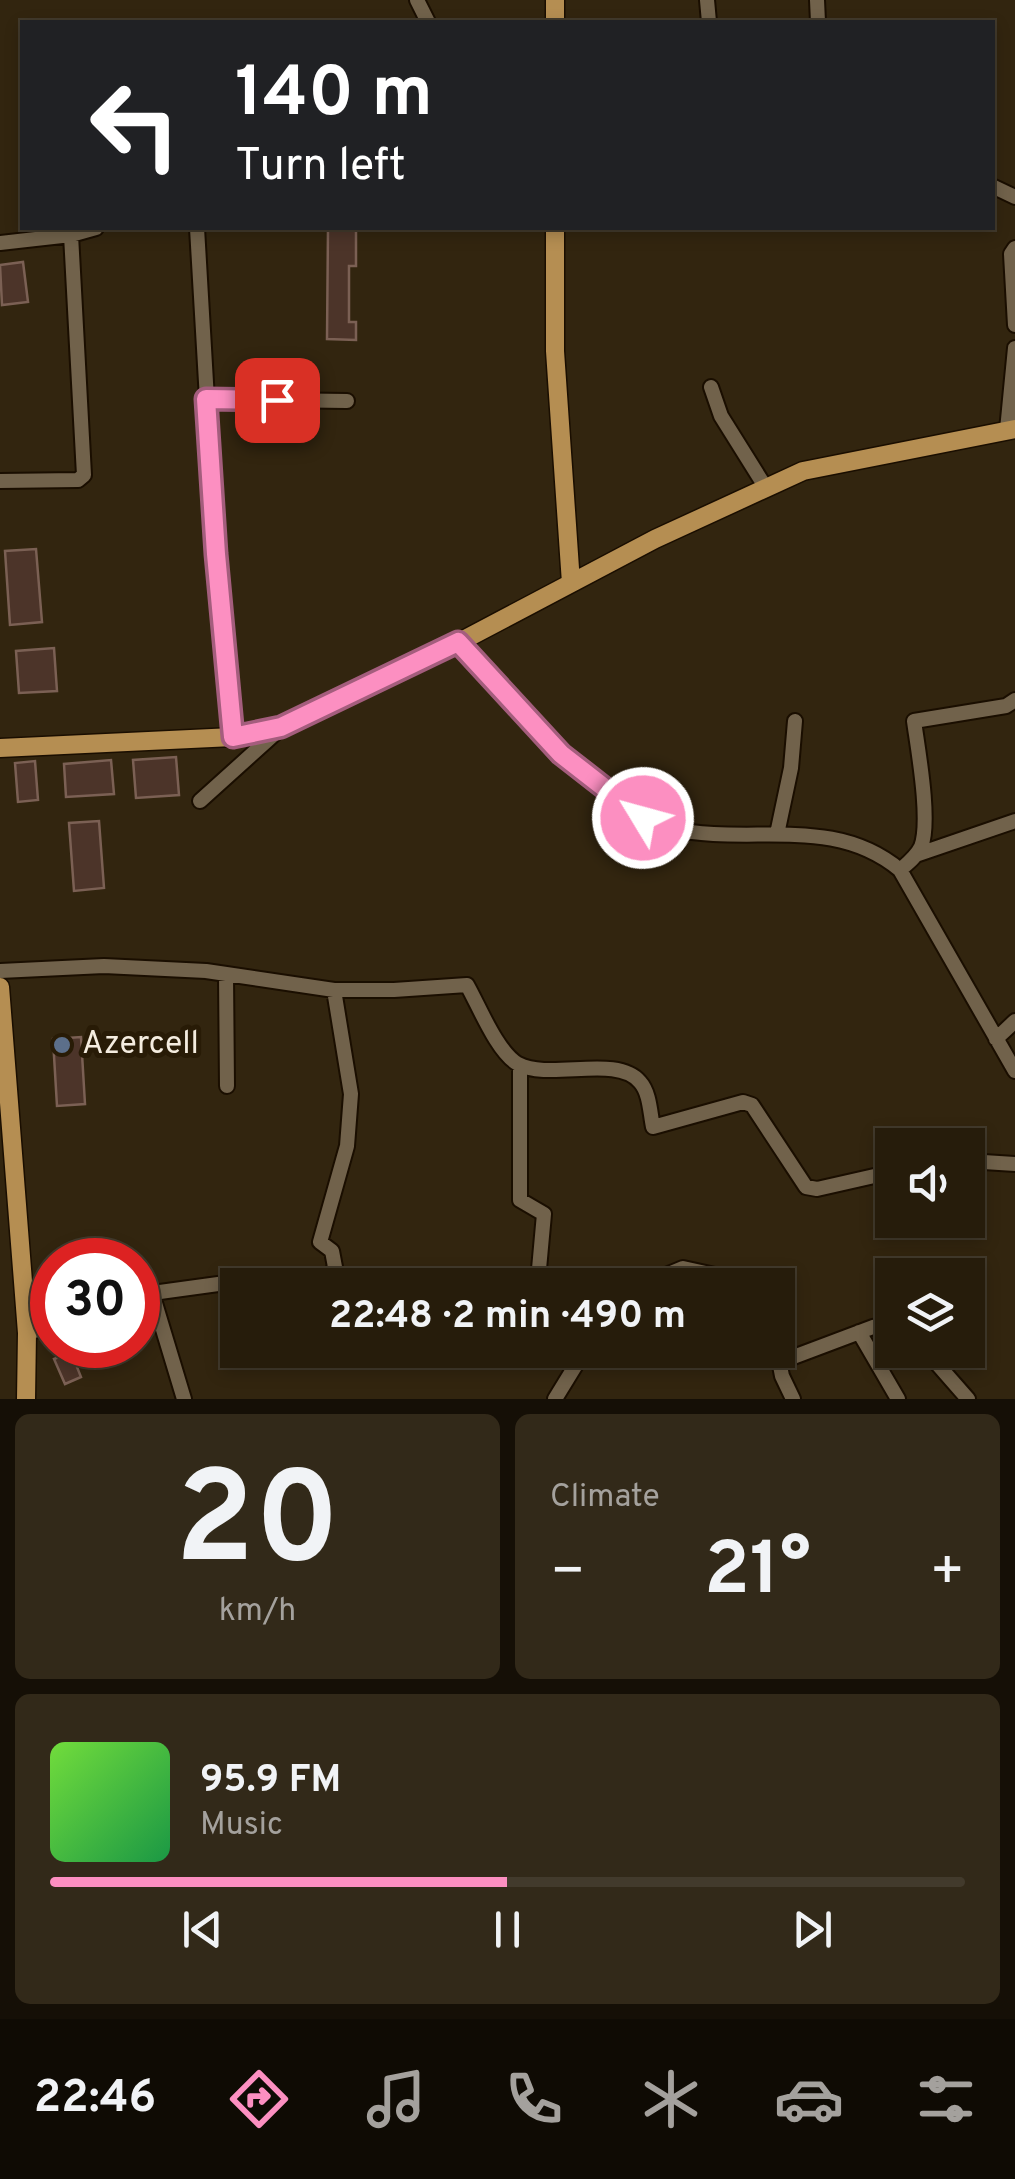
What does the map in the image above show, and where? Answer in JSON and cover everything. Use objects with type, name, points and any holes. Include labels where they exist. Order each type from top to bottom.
[{"type":"main road","points":[[555,230],[555,351],[570,583]]},
{"type":"main road","points":[[0,748],[233,737],[281,727],[458,642],[655,539],[803,472],[1011,430]]},
{"type":"main road","points":[[0,987],[27,1333],[26,1399]]},
{"type":"street","points":[[0,243],[89,230]]},
{"type":"street","points":[[197,230],[216,554],[233,737]]},
{"type":"street","points":[[0,481],[78,480],[84,475],[71,235]]},
{"type":"street","points":[[1015,248],[1011,254],[1015,325]]},
{"type":"street","points":[[1011,430],[1015,348]]},
{"type":"street","points":[[711,387],[722,416],[766,488]]},
{"type":"street","points":[[206,399],[347,401]]},
{"type":"street","points":[[458,642],[561,754],[643,818],[671,828],[701,832],[805,834],[879,853],[900,870],[1015,1071]]},
{"type":"street","points":[[900,870],[923,842],[923,801],[914,721],[1006,706],[1015,700]]},
{"type":"street","points":[[777,834],[791,768],[795,721]]},
{"type":"street","points":[[200,802],[281,727]]},
{"type":"street","points":[[916,855],[1015,821]]},
{"type":"street","points":[[0,970],[104,966],[226,975],[334,990],[467,985],[507,1054],[520,1065],[610,1069],[630,1074],[642,1083],[653,1127],[743,1102],[752,1106],[806,1186],[817,1189],[875,1176]]},
{"type":"street","points":[[226,975],[227,1086]]},
{"type":"street","points":[[334,990],[351,1094],[347,1146],[320,1242],[332,1251],[334,1268]]},
{"type":"street","points":[[996,1039],[1015,1021]]},
{"type":"street","points":[[520,1065],[520,1200],[544,1214],[541,1268]]},
{"type":"street","points":[[985,1162],[1015,1164]]},
{"type":"street","points":[[160,1292],[220,1284]]},
{"type":"street","points":[[795,1351],[875,1328]]},
{"type":"street","points":[[859,1332],[898,1399]]},
{"type":"street","points":[[160,1336],[184,1399]]},
{"type":"street","points":[[555,1399],[574,1368]]},
{"type":"street","points":[[783,1368],[792,1399]]},
{"type":"street","points":[[941,1368],[968,1399]]},
{"type":"building","points":[[328,230],[356,230],[356,266],[349,266],[349,322],[356,322],[356,340],[327,339]]},
{"type":"building","points":[[23,262],[28,302],[2,305],[0,265]]},
{"type":"building","points":[[36,549],[42,622],[10,625],[5,551]]},
{"type":"building","points":[[54,648],[57,691],[19,693],[16,651]]},
{"type":"building","points":[[176,757],[179,795],[136,798],[133,760]]},
{"type":"building","points":[[111,760],[114,794],[66,797],[64,764]]},
{"type":"building","points":[[35,761],[38,800],[18,802],[15,763]]},
{"type":"building","points":[[99,821],[104,888],[74,891],[69,823]]},
{"type":"building","points":[[81,1037],[85,1104],[57,1106],[53,1039]]},
{"type":"building","points":[[58,1368],[77,1368],[81,1377],[65,1384]]},
{"type":"place","name":"Azercell","points":[[62,1045]]},
{"type":"route","points":[[277,400],[206,399],[233,737],[281,727],[458,642],[561,754],[643,818]]}]
